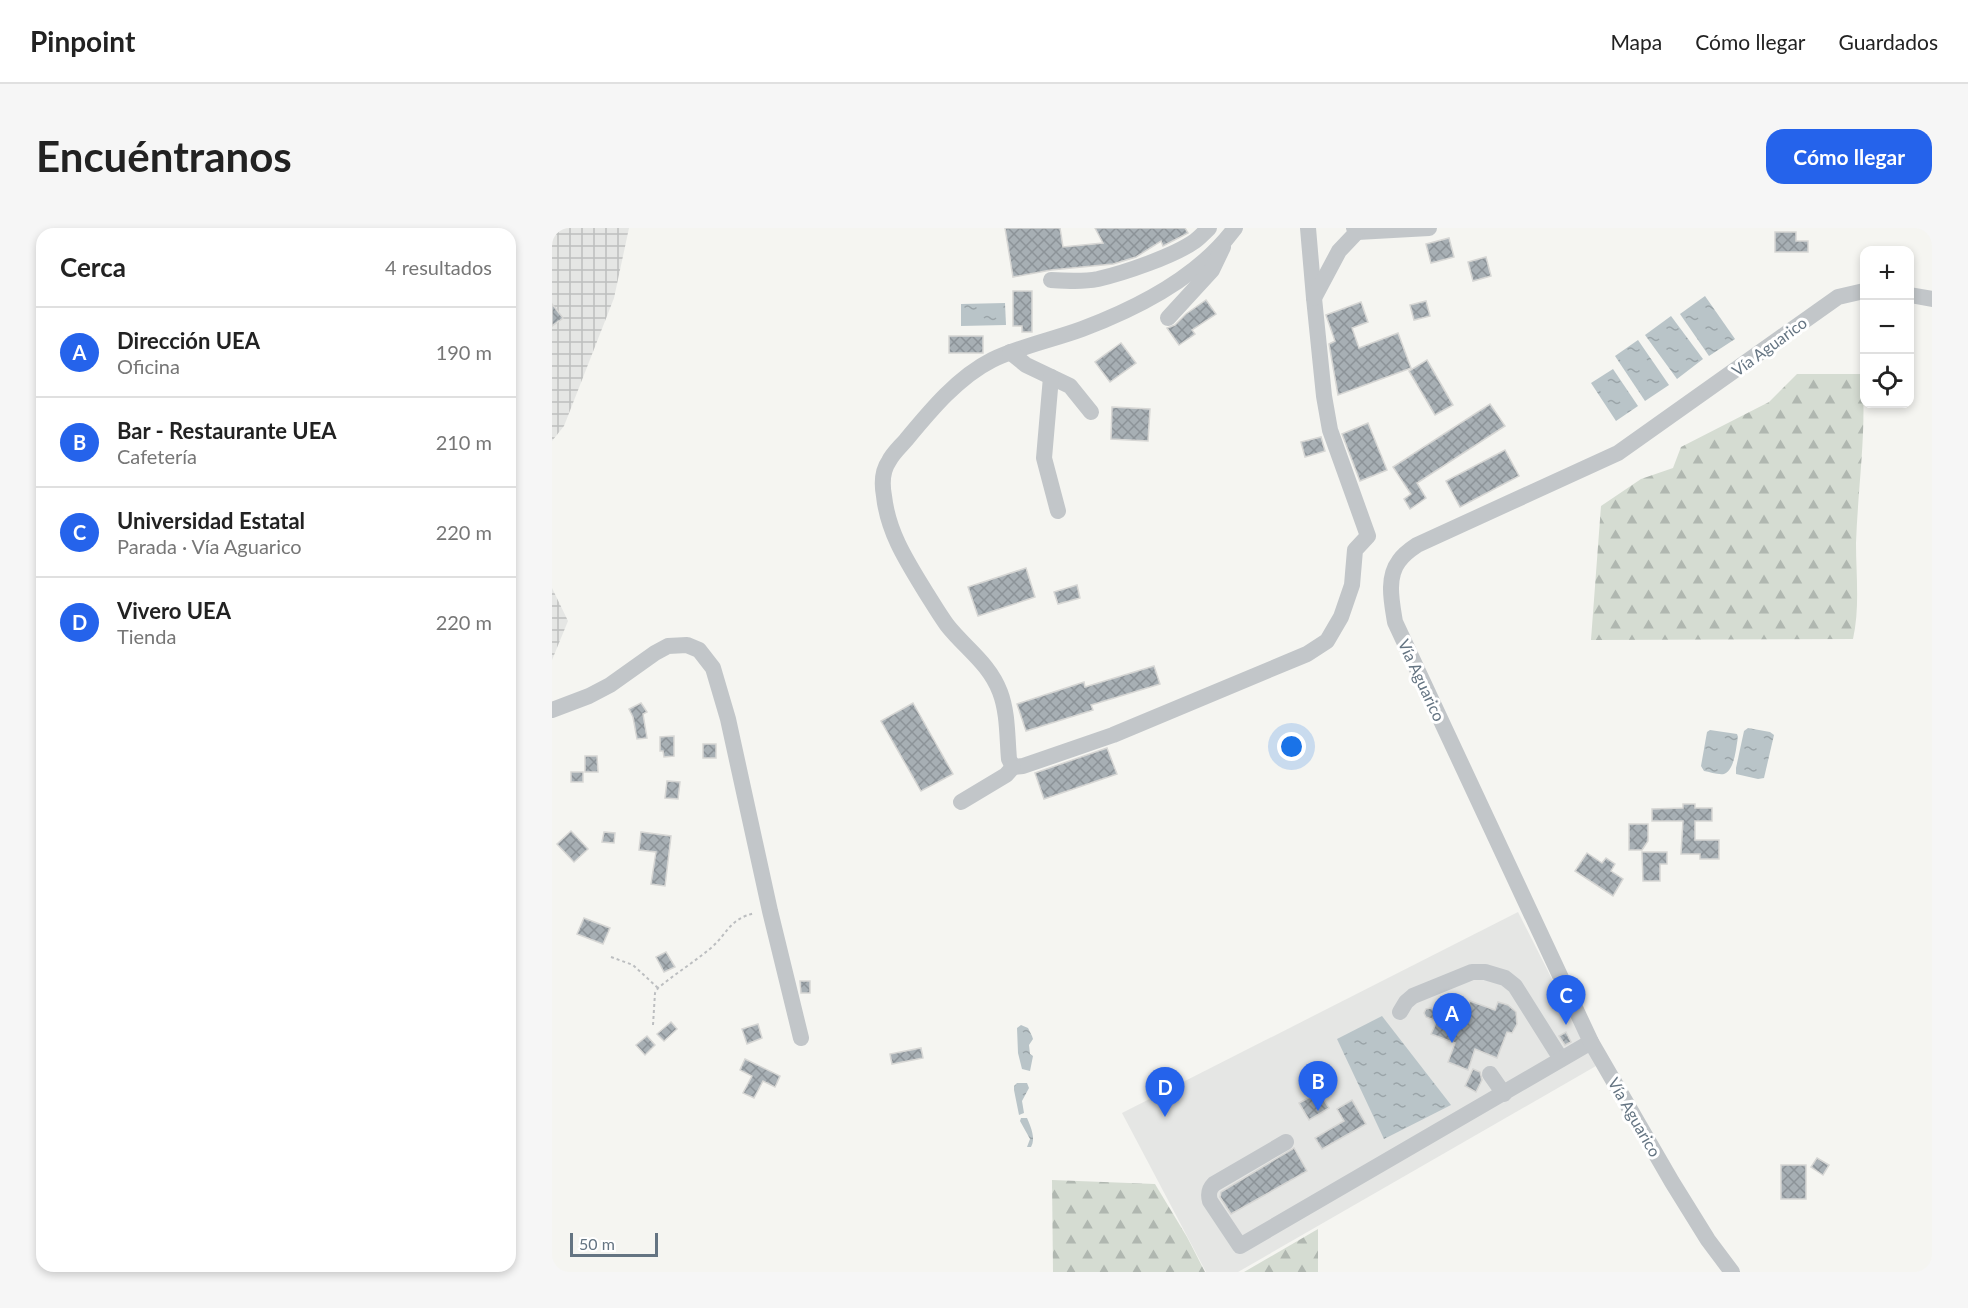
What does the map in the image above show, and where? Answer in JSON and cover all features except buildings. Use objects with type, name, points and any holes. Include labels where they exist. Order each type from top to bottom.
[{"type":"street","points":[[1051,280],[1098,279],[1170,254],[1195,241],[1209,228]]},
{"type":"street","points":[[961,802],[1006,775],[1013,767],[1113,735],[1307,654],[1328,641],[1341,617],[1352,585],[1355,550],[1368,537],[1330,430],[1324,396],[1308,228]]},
{"type":"street","points":[[1314,298],[1339,251],[1355,230],[1429,228]]},
{"type":"street","points":[[1013,767],[1010,759],[1005,708],[1000,692],[988,669],[948,626],[895,539],[883,495],[883,477],[888,462],[922,421],[962,380],[989,362],[1010,352],[1081,329],[1136,307],[1190,273],[1231,234]]},
{"type":"street","points":[[1168,318],[1212,270],[1231,234]]},
{"type":"street","name":"Vía Aguarico","points":[[1732,1272],[1708,1240],[1672,1182],[1592,1042],[1395,622],[1391,599],[1392,576],[1399,560],[1417,545],[1618,453],[1838,297],[1860,292]]},
{"type":"street","points":[[1914,296],[1932,299]]},
{"type":"street","points":[[1010,352],[1026,365],[1070,386],[1091,412]]},
{"type":"street","points":[[1051,377],[1044,458],[1058,510]]},
{"type":"street","points":[[552,710],[610,685],[668,646],[687,645],[699,650],[713,668],[728,719],[770,911],[801,1038]]},
{"type":"street","points":[[1400,1012],[1413,996],[1472,972],[1501,976],[1515,986],[1561,1059]]},
{"type":"street","points":[[1286,1142],[1214,1184],[1211,1188],[1210,1200],[1240,1246],[1592,1042]]},
{"type":"street","points":[[1490,1074],[1504,1094]]},
{"type":"path","points":[[653,1025],[655,993],[658,988],[711,948],[726,928],[737,920],[770,911]]},
{"type":"path","points":[[611,957],[633,965],[658,988]]},
{"type":"shaded area","points":[[552,228],[629,228],[614,298],[564,426],[552,441]]},
{"type":"shaded area","points":[[552,588],[568,621],[552,660]]},
{"type":"shaded area","points":[[1518,912],[1596,1066],[1238,1272],[1206,1272],[1122,1113]]},
{"type":"green space","points":[[1797,374],[1860,374],[1863,437],[1856,543],[1857,603],[1853,639],[1591,640],[1601,506],[1641,479],[1673,468],[1681,447],[1769,402]]},
{"type":"green space","points":[[1052,1180],[1155,1184],[1205,1272],[1053,1272]]},
{"type":"green space","points":[[1318,1229],[1318,1272],[1244,1272]]},
{"type":"water","points":[[1705,296],[1735,339],[1709,356],[1680,314]]},
{"type":"water","points":[[1005,303],[1006,325],[961,326],[961,304]]},
{"type":"water","points":[[1671,316],[1703,359],[1677,379],[1645,335]]},
{"type":"water","points":[[1638,340],[1669,385],[1645,401],[1615,356]]},
{"type":"water","points":[[1613,369],[1638,406],[1616,421],[1591,383]]},
{"type":"water","points":[[1748,728],[1770,732],[1774,735],[1764,778],[1758,779],[1736,774],[1744,731]]},
{"type":"water","points":[[1710,730],[1737,734],[1738,737],[1733,763],[1728,772],[1724,774],[1704,771],[1701,766],[1707,732]]},
{"type":"water","points":[[1382,1016],[1451,1105],[1384,1139],[1337,1039]]},
{"type":"water","points":[[1021,1025],[1028,1028],[1033,1039],[1029,1045],[1030,1054],[1033,1056],[1030,1071],[1022,1069],[1018,1053],[1017,1028]]},
{"type":"water","points":[[1017,1083],[1027,1083],[1029,1088],[1022,1101],[1024,1113],[1019,1115],[1014,1090]]},
{"type":"water","points":[[1021,1118],[1027,1118],[1031,1129],[1033,1140],[1031,1147],[1027,1147],[1030,1139],[1020,1121]]},
{"type":"place","name":"Universidad Estatal","points":[[1566,1025]]},
{"type":"place","name":"Dirección UEA","points":[[1452,1043]]},
{"type":"place","name":"Bar - Restaurante UEA","points":[[1318,1111]]},
{"type":"place","name":"Vivero UEA","points":[[1165,1117]]}]
